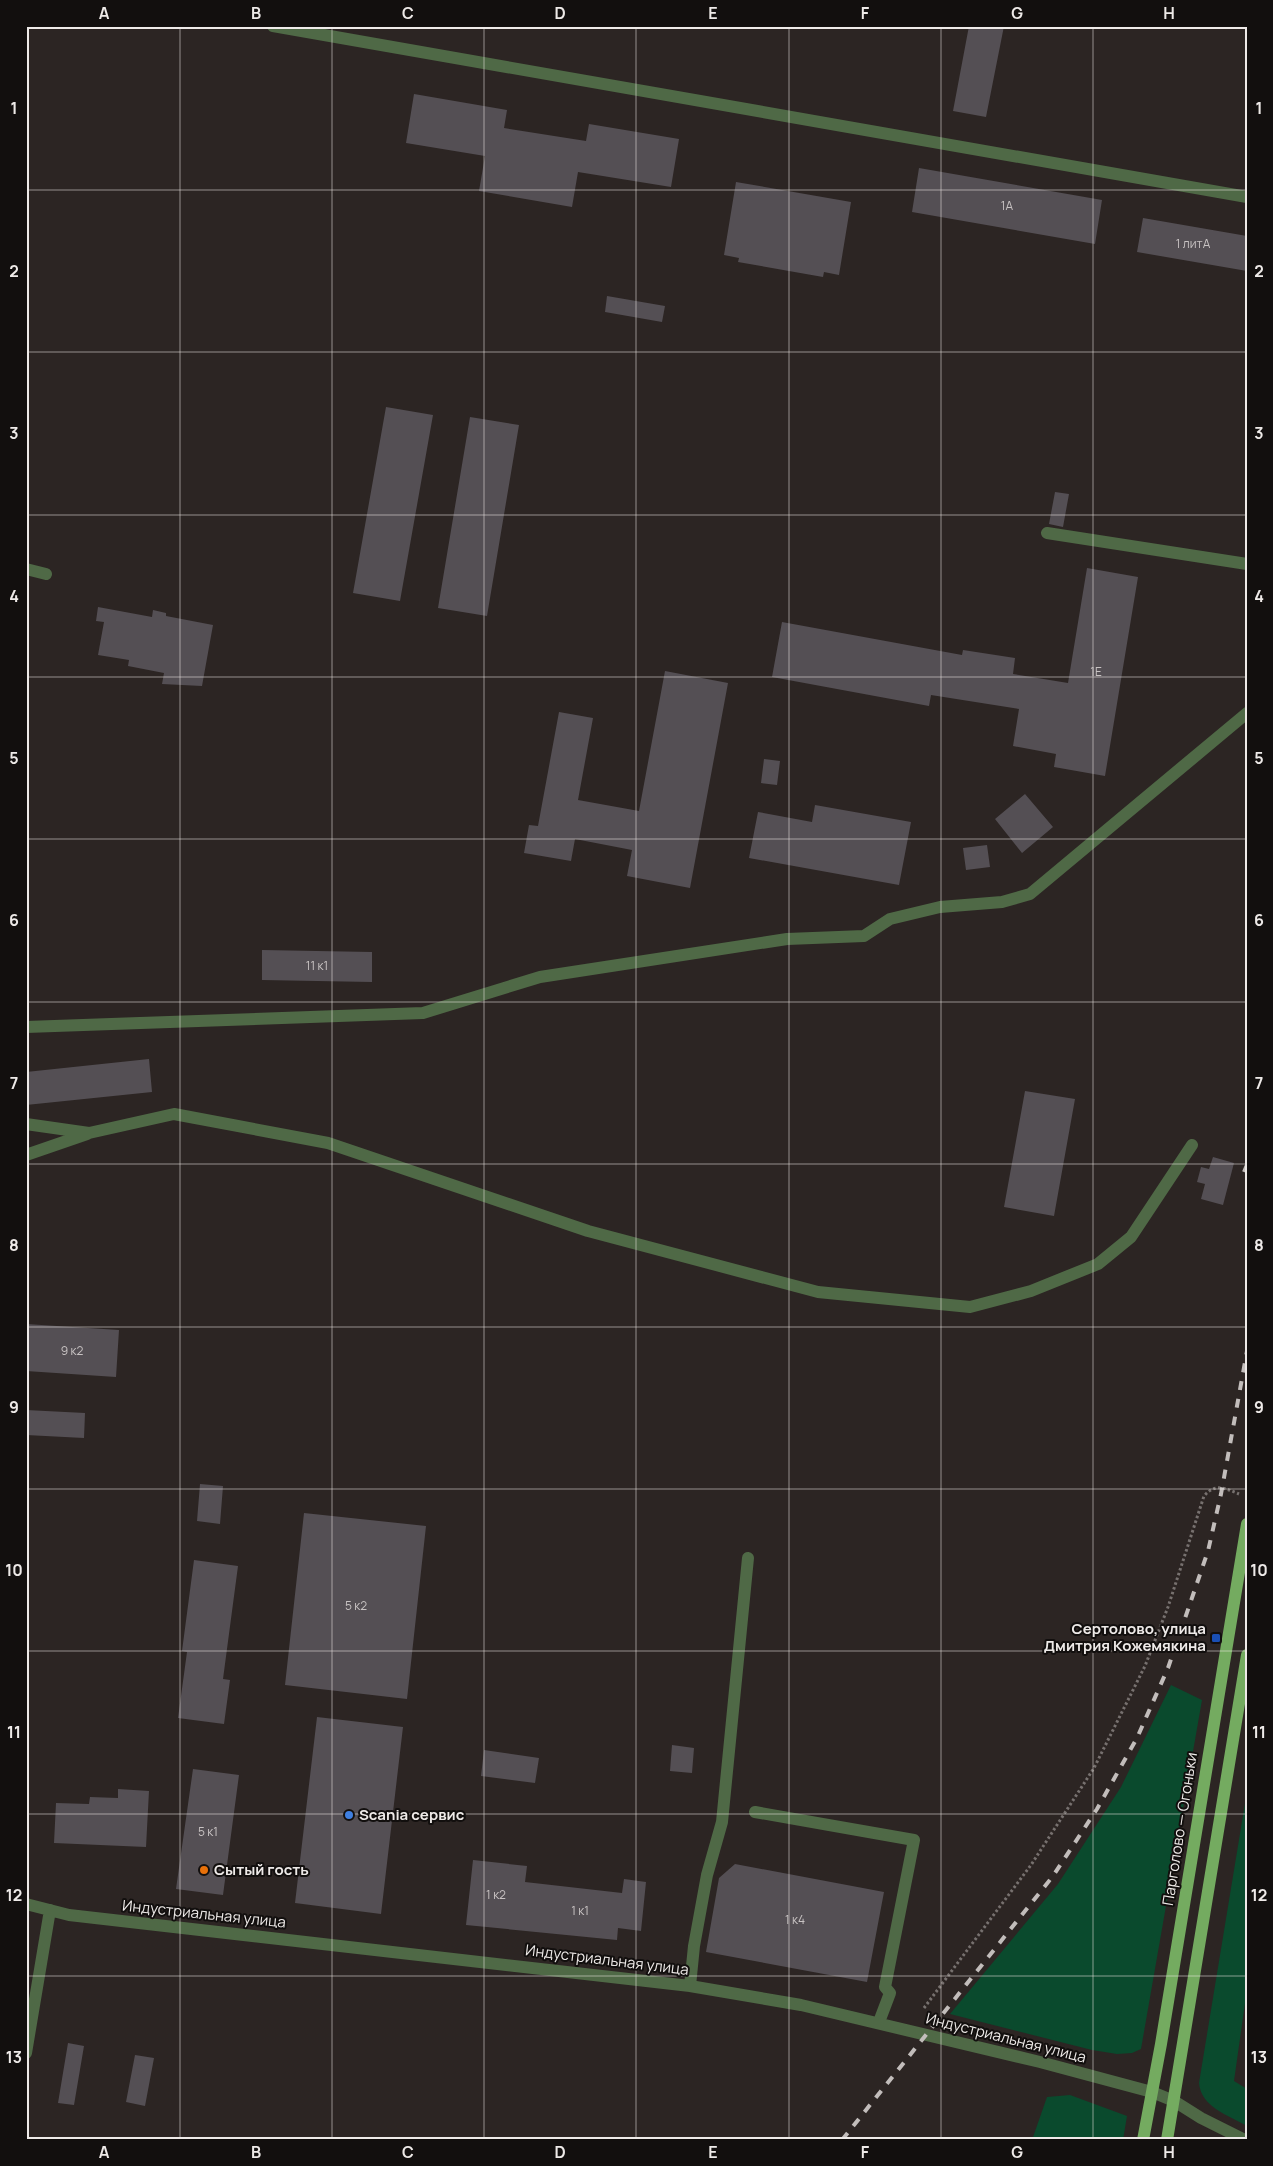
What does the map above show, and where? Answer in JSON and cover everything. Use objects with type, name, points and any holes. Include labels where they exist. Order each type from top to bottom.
[{"type":"main road","name":"Парголово — Огоньки","points":[[1143,2140],[1245,1546],[1247,1524]]},
{"type":"main road","points":[[1167,2140],[1247,1655]]},
{"type":"street","points":[[273,26],[1247,197]]},
{"type":"street","points":[[1047,533],[1247,564]]},
{"type":"street","points":[[26,569],[46,574]]},
{"type":"street","points":[[26,1027],[423,1013],[540,977],[788,939],[864,936],[890,919],[940,907],[1002,902],[1030,894],[1247,713]]},
{"type":"street","points":[[26,1155],[89,1133],[174,1114],[328,1143],[588,1231],[818,1292],[970,1307],[1031,1291],[1098,1264],[1130,1238],[1192,1145]]},
{"type":"street","points":[[26,1124],[89,1133]]},
{"type":"street","points":[[690,1986],[694,1946],[707,1874],[722,1822],[748,1558]]},
{"type":"street","points":[[754,1812],[914,1840],[885,1987],[890,1993],[879,2022]]},
{"type":"street","name":"Индустриальная улица","points":[[26,1904],[69,1915],[690,1986],[801,2004],[879,2022],[1152,2092],[1174,2101],[1201,2118],[1245,2140]]},
{"type":"street","points":[[26,2052],[50,1910]]},
{"type":"path","points":[[924,2008],[1031,1865],[1094,1768],[1145,1666],[1168,1607],[1204,1496],[1210,1490],[1217,1487],[1239,1494]]},
{"type":"green space","points":[[1171,1685],[1202,1700],[1141,2049],[1132,2053],[1117,2054],[1092,2050],[950,2014],[1058,1884],[1121,1787]]},
{"type":"green space","points":[[1247,1791],[1247,1989],[1234,2081],[1247,2089],[1247,2126],[1210,2104],[1201,2091],[1199,2083]]},
{"type":"green space","points":[[1070,2095],[1127,2116],[1123,2140],[1032,2140],[1047,2097]]},
{"type":"building","points":[[969,26],[1004,26],[986,117],[953,111]]},
{"type":"building","points":[[414,94],[507,110],[504,128],[586,141],[589,124],[679,139],[671,187],[578,172],[572,207],[479,191],[485,156],[406,143]]},
{"type":"building","points":[[919,168],[1102,200],[1095,244],[912,212]]},
{"type":"building","points":[[736,182],[851,202],[839,275],[824,272],[823,277],[738,262],[739,258],[724,255]]},
{"type":"building","points":[[1143,218],[1247,236],[1247,271],[1137,252]]},
{"type":"building","points":[[607,296],[665,306],[662,322],[605,312]]},
{"type":"building","points":[[386,407],[433,415],[400,601],[353,593]]},
{"type":"building","points":[[470,417],[519,425],[487,616],[438,608]]},
{"type":"building","points":[[1055,492],[1069,494],[1063,527],[1049,524]]},
{"type":"building","points":[[1087,568],[1138,577],[1105,776],[1054,767],[1056,754],[1013,746],[1019,709],[931,695],[929,706],[772,677],[782,622],[962,655],[963,650],[1015,658],[1013,674],[1068,683]]},
{"type":"building","points":[[98,607],[152,617],[153,610],[166,613],[166,616],[213,625],[202,686],[162,684],[164,673],[128,666],[129,660],[98,655],[104,622],[96,621]]},
{"type":"building","points":[[665,671],[728,683],[690,888],[627,876],[632,850],[575,839],[571,861],[524,853],[529,825],[538,826],[559,712],[593,718],[578,800],[639,811]]},
{"type":"building","points":[[764,759],[780,761],[777,785],[761,783]]},
{"type":"building","points":[[1025,794],[1053,827],[1022,853],[995,819]]},
{"type":"building","points":[[815,805],[911,822],[899,885],[749,858],[758,812],[812,822]]},
{"type":"building","points":[[987,845],[990,867],[966,870],[963,848]]},
{"type":"building","points":[[262,950],[372,952],[372,982],[262,980]]},
{"type":"building","points":[[149,1059],[152,1092],[26,1105],[26,1072]]},
{"type":"building","points":[[1025,1091],[1075,1099],[1054,1216],[1004,1207]]},
{"type":"building","points":[[1213,1157],[1234,1163],[1223,1205],[1201,1199],[1205,1184],[1197,1182],[1201,1167],[1209,1169]]},
{"type":"building","points":[[26,1324],[119,1330],[116,1377],[26,1371]]},
{"type":"building","points":[[26,1410],[85,1413],[84,1438],[26,1435]]},
{"type":"building","points":[[200,1484],[223,1486],[220,1524],[197,1521]]},
{"type":"building","points":[[304,1513],[426,1526],[407,1699],[285,1685]]},
{"type":"building","points":[[194,1560],[238,1566],[223,1679],[230,1680],[224,1724],[178,1718],[187,1652],[182,1651]]},
{"type":"building","name":"Scania сервис","points":[[317,1717],[403,1727],[381,1914],[295,1903]]},
{"type":"building","points":[[672,1745],[694,1748],[692,1773],[670,1771]]},
{"type":"building","points":[[484,1750],[539,1758],[535,1783],[481,1776]]},
{"type":"building","points":[[193,1769],[239,1775],[223,1895],[176,1889]]},
{"type":"building","points":[[118,1789],[149,1791],[146,1847],[54,1843],[56,1803],[89,1804],[90,1797],[118,1798]]},
{"type":"building","points":[[473,1860],[527,1866],[525,1882],[622,1893],[624,1879],[646,1882],[641,1931],[618,1928],[617,1940],[466,1925]]},
{"type":"building","points":[[735,1864],[884,1892],[867,1982],[706,1952],[719,1878]]},
{"type":"building","points":[[68,2043],[84,2046],[74,2105],[58,2103]]},
{"type":"building","points":[[135,2055],[154,2058],[145,2106],[126,2102]]},
{"type":"railway","points":[[1244,1172],[1247,1165]]},
{"type":"railway","points":[[842,2140],[1053,1876],[1097,1809],[1137,1738],[1168,1668],[1208,1551],[1221,1494],[1247,1351]]},
{"type":"place","name":"Сертолово, улица Дмитрия Кожемякина","points":[[1216,1638]]},
{"type":"place","name":"Scania сервис","points":[[349,1815]]},
{"type":"place","name":"Сытый гость","points":[[204,1870]]}]
